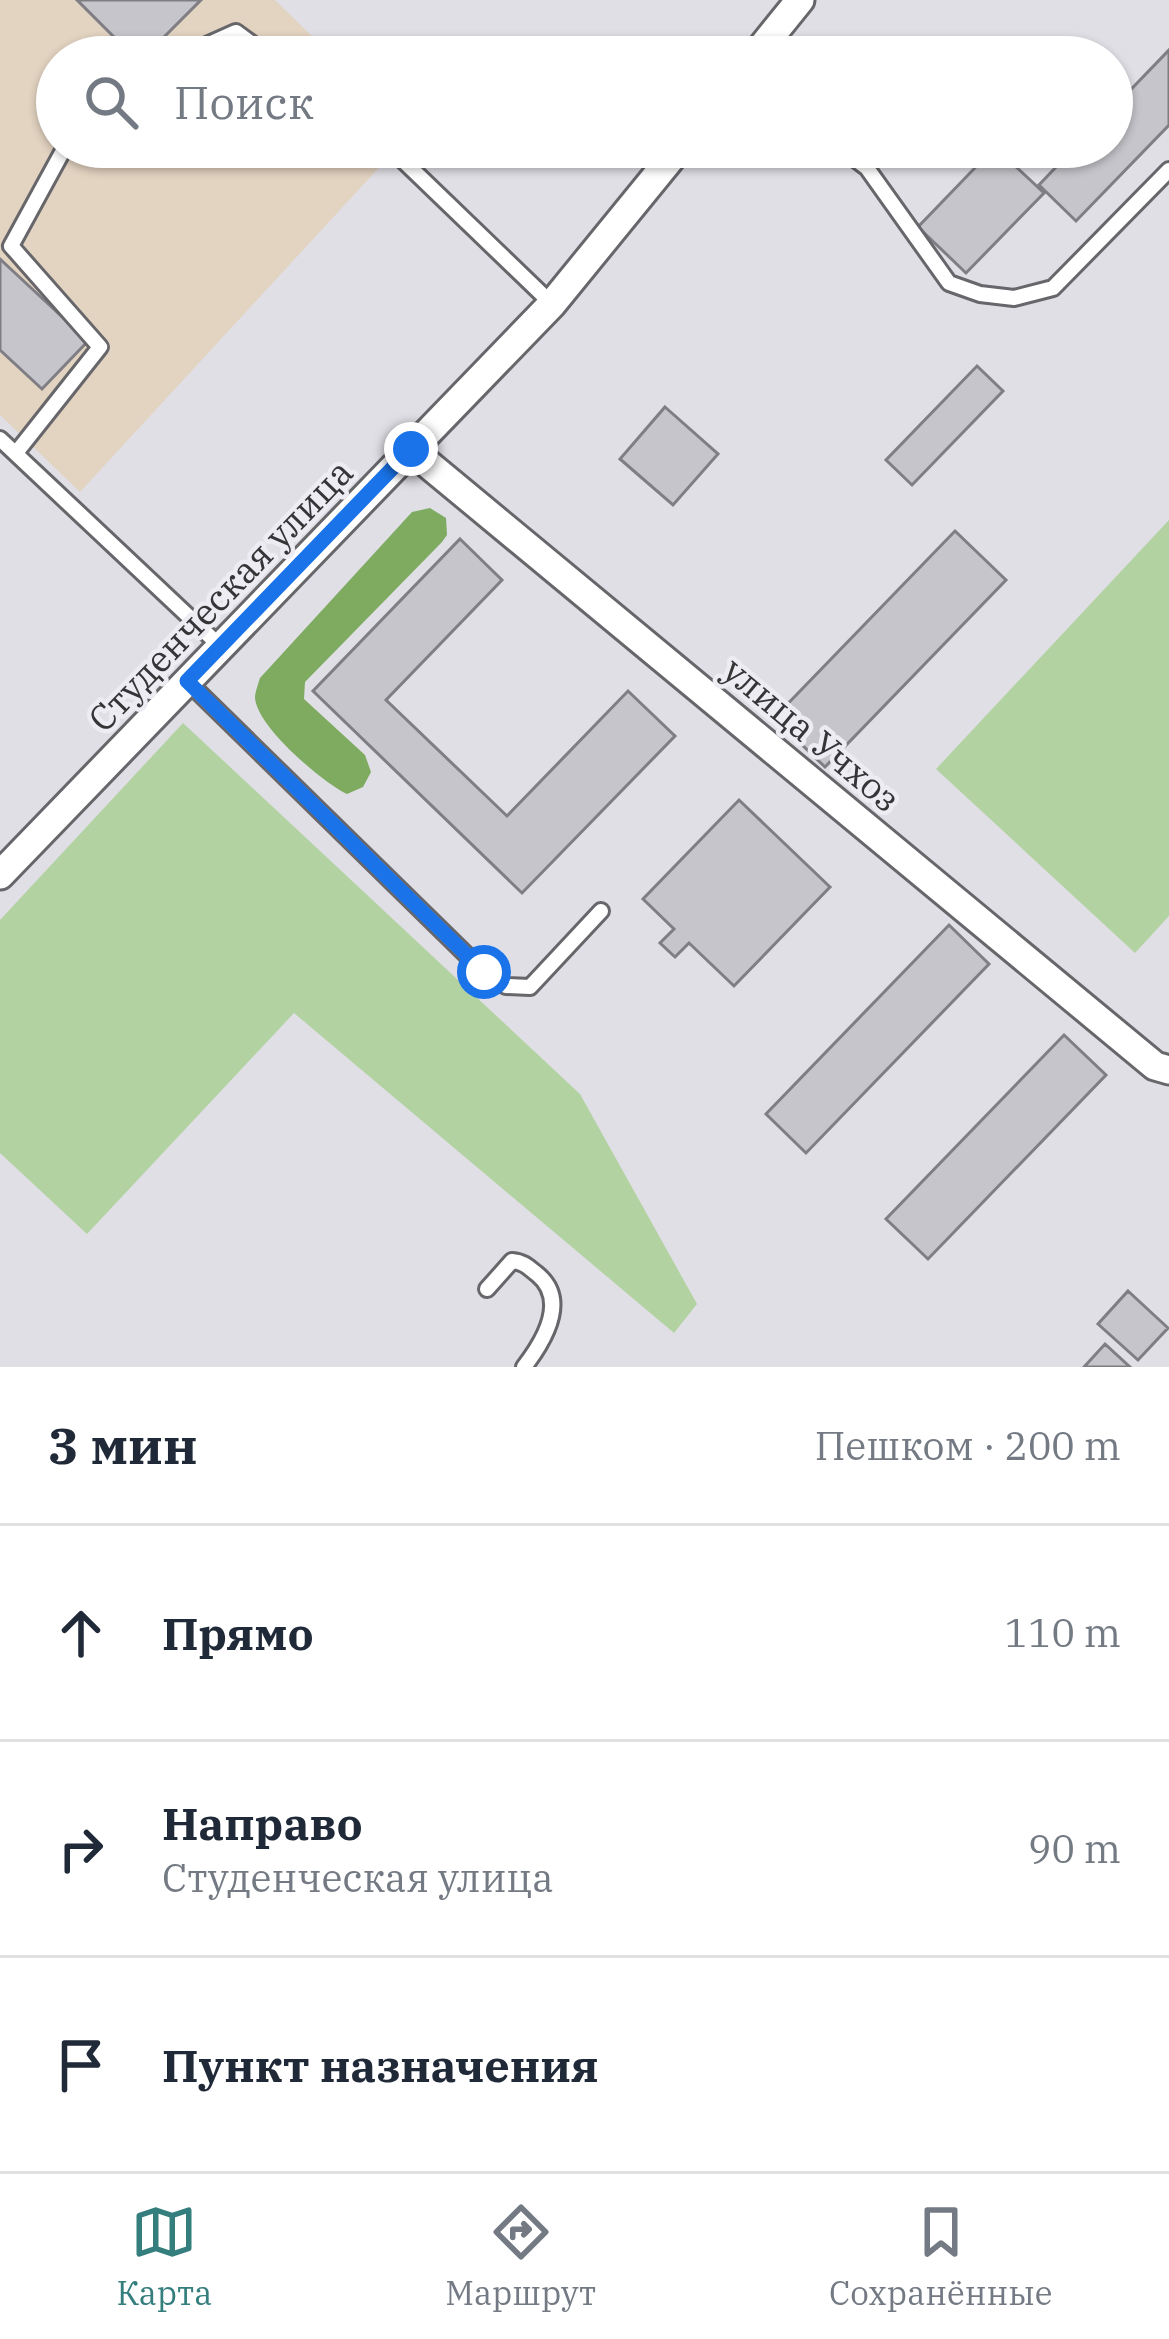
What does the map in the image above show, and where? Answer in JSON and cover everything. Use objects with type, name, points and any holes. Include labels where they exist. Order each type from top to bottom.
[{"type":"street","points":[[771,36],[800,0]]},
{"type":"street","name":"Студенческая улица","points":[[0,875],[552,304],[663,168]]},
{"type":"street","name":"улица Учхоз","points":[[411,449],[1155,1066],[1169,1070]]},
{"type":"lane","points":[[16,453],[100,347],[11,247],[54,168]]},
{"type":"lane","points":[[410,168],[552,304]]},
{"type":"lane","points":[[867,168],[950,283],[980,294],[1014,298],[1053,288],[1169,170]]},
{"type":"lane","points":[[0,439],[220,646]]},
{"type":"lane","points":[[187,681],[484,972],[506,986],[530,987],[602,911]]},
{"type":"lane","points":[[487,1289],[512,1261],[521,1261],[544,1280],[554,1300],[549,1327],[524,1367]]},
{"type":"shaded area","points":[[0,0],[275,0],[312,36],[36,36],[36,168],[379,168],[80,492],[0,415]]},
{"type":"green space","points":[[430,508],[446,518],[447,535],[442,542],[305,682],[304,699],[365,755],[371,772],[363,787],[347,794],[307,766],[278,737],[258,709],[257,687],[260,678],[412,512]]},
{"type":"green space","points":[[1169,520],[1169,916],[1135,953],[936,769]]},
{"type":"green space","points":[[183,723],[580,1094],[697,1304],[674,1333],[294,1013],[87,1234],[0,1153],[0,920]]},
{"type":"building","points":[[77,0],[201,0],[165,36],[113,36]]},
{"type":"building","points":[[1169,50],[1169,125],[1133,162],[1133,87]]},
{"type":"building","points":[[975,168],[1017,168],[1044,193],[966,273],[918,227]]},
{"type":"building","points":[[1055,168],[1127,168],[1076,221],[1039,185]]},
{"type":"building","points":[[0,259],[88,341],[42,389],[0,350]]},
{"type":"building","points":[[977,366],[1003,391],[912,485],[886,460]]},
{"type":"building","points":[[665,407],[718,454],[673,505],[620,459]]},
{"type":"building","points":[[955,531],[1006,580],[825,767],[774,718]]},
{"type":"building","points":[[460,539],[502,580],[386,700],[507,816],[628,691],[675,736],[522,893],[313,691]]},
{"type":"building","points":[[739,800],[830,887],[734,986],[689,943],[675,957],[660,943],[674,929],[643,899]]},
{"type":"building","points":[[949,925],[989,964],[806,1153],[766,1114]]},
{"type":"building","points":[[1064,1035],[1106,1075],[928,1259],[886,1219]]},
{"type":"building","points":[[1128,1291],[1168,1328],[1138,1360],[1098,1324]]},
{"type":"building","points":[[1105,1344],[1130,1367],[1084,1367]]},
{"type":"route","points":[[411,449],[187,681],[484,972]]}]
